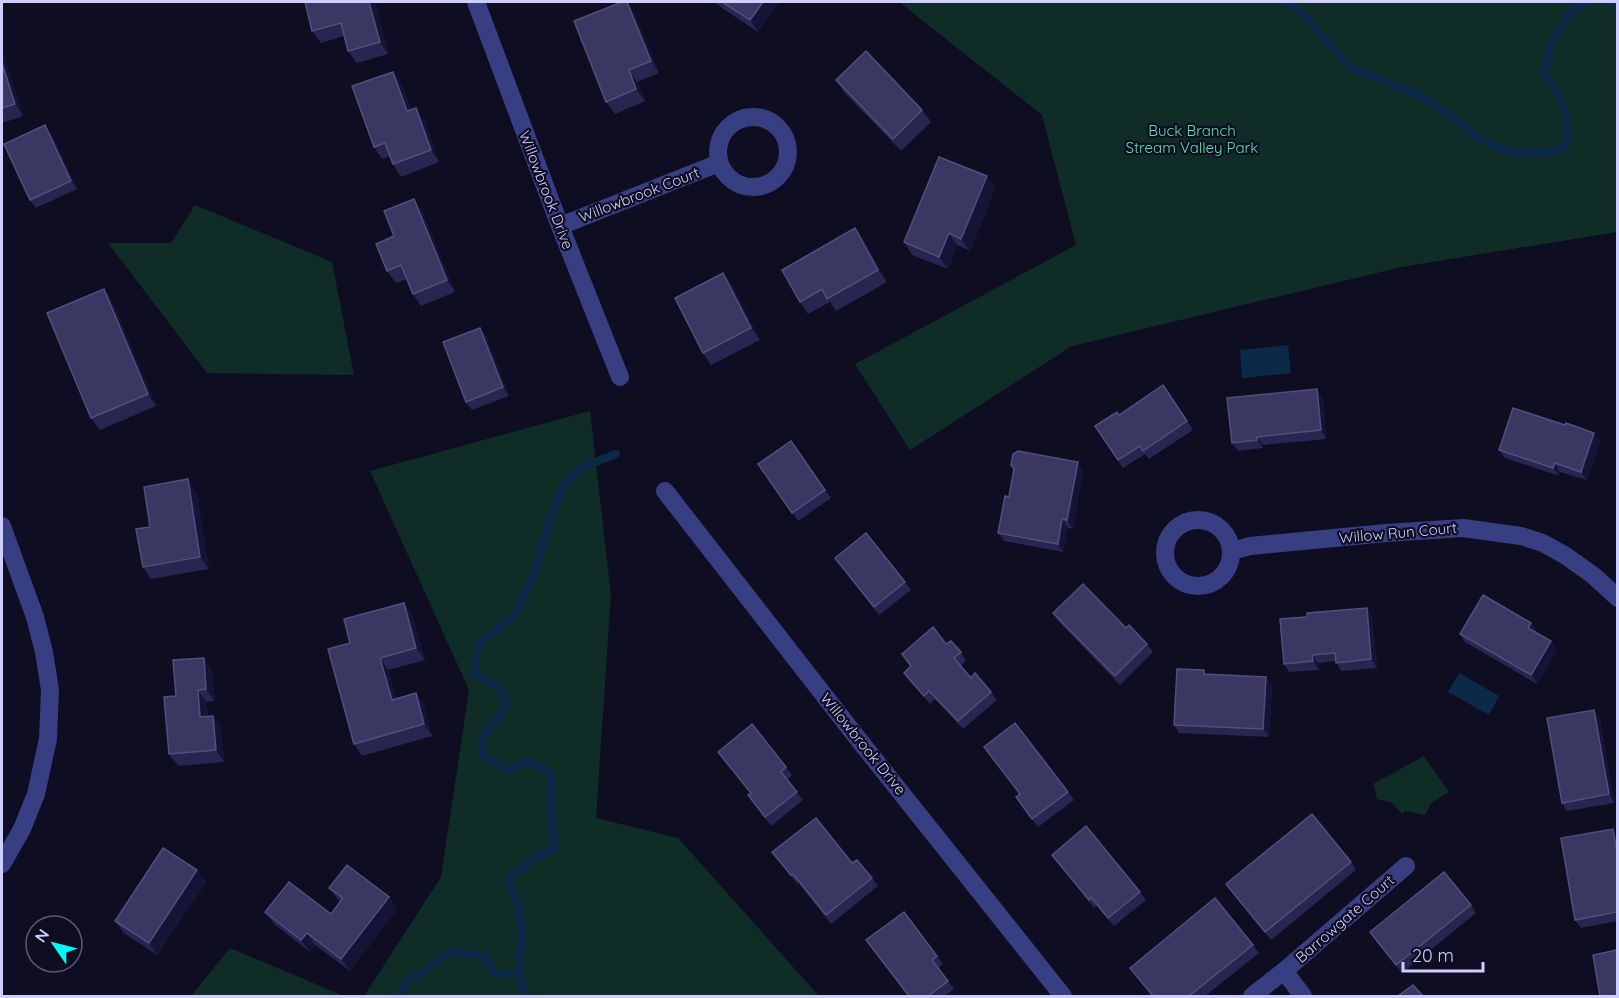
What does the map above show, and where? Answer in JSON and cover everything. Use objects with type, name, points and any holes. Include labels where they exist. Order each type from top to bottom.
[{"type":"street","name":"Willowbrook Drive","points":[[476,2],[560,226],[620,377]]},
{"type":"street","name":"Willowbrook Court","points":[[560,226],[719,164]]},
{"type":"street","name":"Willowbrook Drive","points":[[664,491],[1063,996]]},
{"type":"street","points":[[2,526],[35,617],[50,690],[48,739],[36,794],[22,830],[2,864]]},
{"type":"street","name":"Willow Run Court","points":[[1232,552],[1250,546],[1463,528],[1521,536],[1542,543],[1566,556],[1594,576],[1617,598]]},
{"type":"street","name":"Barrowgate Court","points":[[1252,996],[1406,866]]},
{"type":"street","name":"Barrowgate Court","points":[[1284,971],[1304,996]]},
{"type":"green space","name":"Buck Branch Stream Valley Park","points":[[899,2],[1617,2],[1617,232],[1402,267],[1072,346],[910,450],[855,364],[1076,245],[1042,115]]},
{"type":"green space","points":[[195,205],[332,262],[354,375],[207,373],[108,243],[171,243]]},
{"type":"green space","points":[[590,411],[611,595],[596,818],[678,838],[819,996],[364,996],[441,877],[469,690],[370,471]]},
{"type":"green space","points":[[1424,756],[1449,792],[1431,803],[1425,815],[1405,811],[1402,814],[1392,803],[1377,799],[1373,784]]},
{"type":"green space","points":[[230,948],[344,996],[191,996]]},
{"type":"water","points":[[1288,345],[1291,373],[1242,378],[1240,350]]},
{"type":"water","points":[[1459,673],[1499,696],[1489,715],[1448,692]]},
{"type":"building","points":[[305,2],[369,2],[380,42],[348,51],[341,23],[312,31]]},
{"type":"building","points":[[627,2],[651,61],[629,70],[636,89],[606,102],[574,21]]},
{"type":"building","points":[[722,2],[763,2],[750,20]]},
{"type":"building","points":[[866,51],[922,110],[893,139],[836,80]]},
{"type":"building","points":[[2,63],[15,104],[2,108]]},
{"type":"building","points":[[393,72],[407,111],[416,108],[431,150],[393,164],[385,143],[374,147],[352,86]]},
{"type":"building","points":[[45,125],[71,181],[30,200],[4,144]]},
{"type":"building","points":[[939,157],[987,176],[961,239],[949,233],[939,257],[904,242]]},
{"type":"building","points":[[414,199],[447,280],[413,294],[401,265],[387,271],[376,244],[394,236],[384,211]]},
{"type":"building","points":[[855,228],[878,270],[827,299],[822,289],[800,302],[782,270]]},
{"type":"building","points":[[723,273],[751,328],[703,353],[675,298]]},
{"type":"building","points":[[104,289],[148,394],[91,418],[47,313]]},
{"type":"building","points":[[480,328],[503,387],[466,402],[443,342]]},
{"type":"building","points":[[1163,385],[1187,421],[1143,451],[1140,446],[1118,460],[1095,426],[1117,412],[1119,415]]},
{"type":"building","points":[[1317,389],[1321,430],[1257,437],[1257,440],[1232,443],[1227,398]]},
{"type":"building","points":[[1513,408],[1594,433],[1581,472],[1555,463],[1553,468],[1499,450]]},
{"type":"building","points":[[791,441],[825,490],[792,513],[758,464]]},
{"type":"building","points":[[1018,451],[1078,462],[1067,520],[1062,519],[1058,544],[998,533],[1005,496],[1009,497],[1014,469],[1011,465],[1013,454]]},
{"type":"building","points":[[188,479],[200,557],[143,567],[136,529],[150,527],[144,487]]},
{"type":"building","points":[[866,533],[905,582],[874,607],[835,558]]},
{"type":"building","points":[[1083,584],[1126,628],[1129,625],[1147,644],[1115,676],[1053,613]]},
{"type":"building","points":[[1483,595],[1531,623],[1528,628],[1551,641],[1531,675],[1460,634]]},
{"type":"building","points":[[404,603],[416,648],[380,658],[392,700],[416,693],[424,724],[354,744],[328,649],[350,643],[344,619]]},
{"type":"building","points":[[1367,608],[1371,659],[1336,663],[1335,653],[1312,655],[1313,661],[1284,664],[1280,619],[1307,617],[1307,613]]},
{"type":"building","points":[[933,627],[946,644],[951,641],[961,652],[954,658],[971,678],[975,673],[991,692],[958,721],[929,691],[924,696],[904,673],[911,666],[902,654]]},
{"type":"building","points":[[204,658],[206,689],[198,690],[200,717],[213,716],[216,750],[169,754],[164,697],[176,696],[173,660]]},
{"type":"building","points":[[1177,669],[1204,670],[1204,674],[1266,677],[1263,729],[1174,725]]},
{"type":"building","points":[[1594,710],[1609,794],[1562,803],[1547,718]]},
{"type":"building","points":[[1015,723],[1068,792],[1032,819],[1016,797],[1020,794],[984,747]]},
{"type":"building","points":[[752,724],[786,767],[781,772],[797,792],[765,817],[748,795],[751,793],[718,752]]},
{"type":"building","points":[[1312,814],[1351,862],[1265,932],[1226,884]]},
{"type":"building","points":[[816,818],[852,863],[857,860],[872,878],[826,915],[772,852]]},
{"type":"building","points":[[1086,826],[1140,892],[1108,918],[1091,897],[1089,900],[1052,855]]},
{"type":"building","points":[[1613,829],[1617,853],[1617,912],[1575,920],[1561,838]]},
{"type":"building","points":[[163,848],[197,870],[149,943],[115,921]]},
{"type":"building","points":[[347,865],[389,897],[341,959],[307,933],[301,940],[265,912],[289,882],[331,914],[343,898],[329,888]]},
{"type":"building","points":[[1444,872],[1471,905],[1396,965],[1370,932]]},
{"type":"building","points":[[1215,898],[1253,945],[1189,996],[1153,996],[1130,968]]},
{"type":"building","points":[[904,912],[937,956],[932,960],[948,981],[928,996],[909,996],[866,940]]},
{"type":"building","points":[[1617,950],[1617,996],[1600,996],[1593,955]]},
{"type":"building","points":[[1413,985],[1423,996],[1398,996]]},
{"type":"waterway","points":[[1287,2],[1308,19],[1354,70],[1425,99],[1450,115],[1479,139],[1513,153],[1555,152],[1566,145],[1568,123],[1557,91],[1544,74],[1551,43],[1570,11],[1589,2]]},
{"type":"waterway","points":[[1611,2],[1618,3]]},
{"type":"waterway","points":[[403,996],[401,994],[406,981],[426,970],[448,952],[486,956],[494,974],[519,974],[522,932],[518,906],[509,878],[538,855],[554,851],[551,805],[552,773],[528,761],[509,770],[483,756],[482,738],[507,705],[499,687],[474,674],[478,645],[515,614],[534,574],[550,519],[565,483],[580,468],[616,454]]},
{"type":"waterway","points":[[519,974],[526,996]]}]
